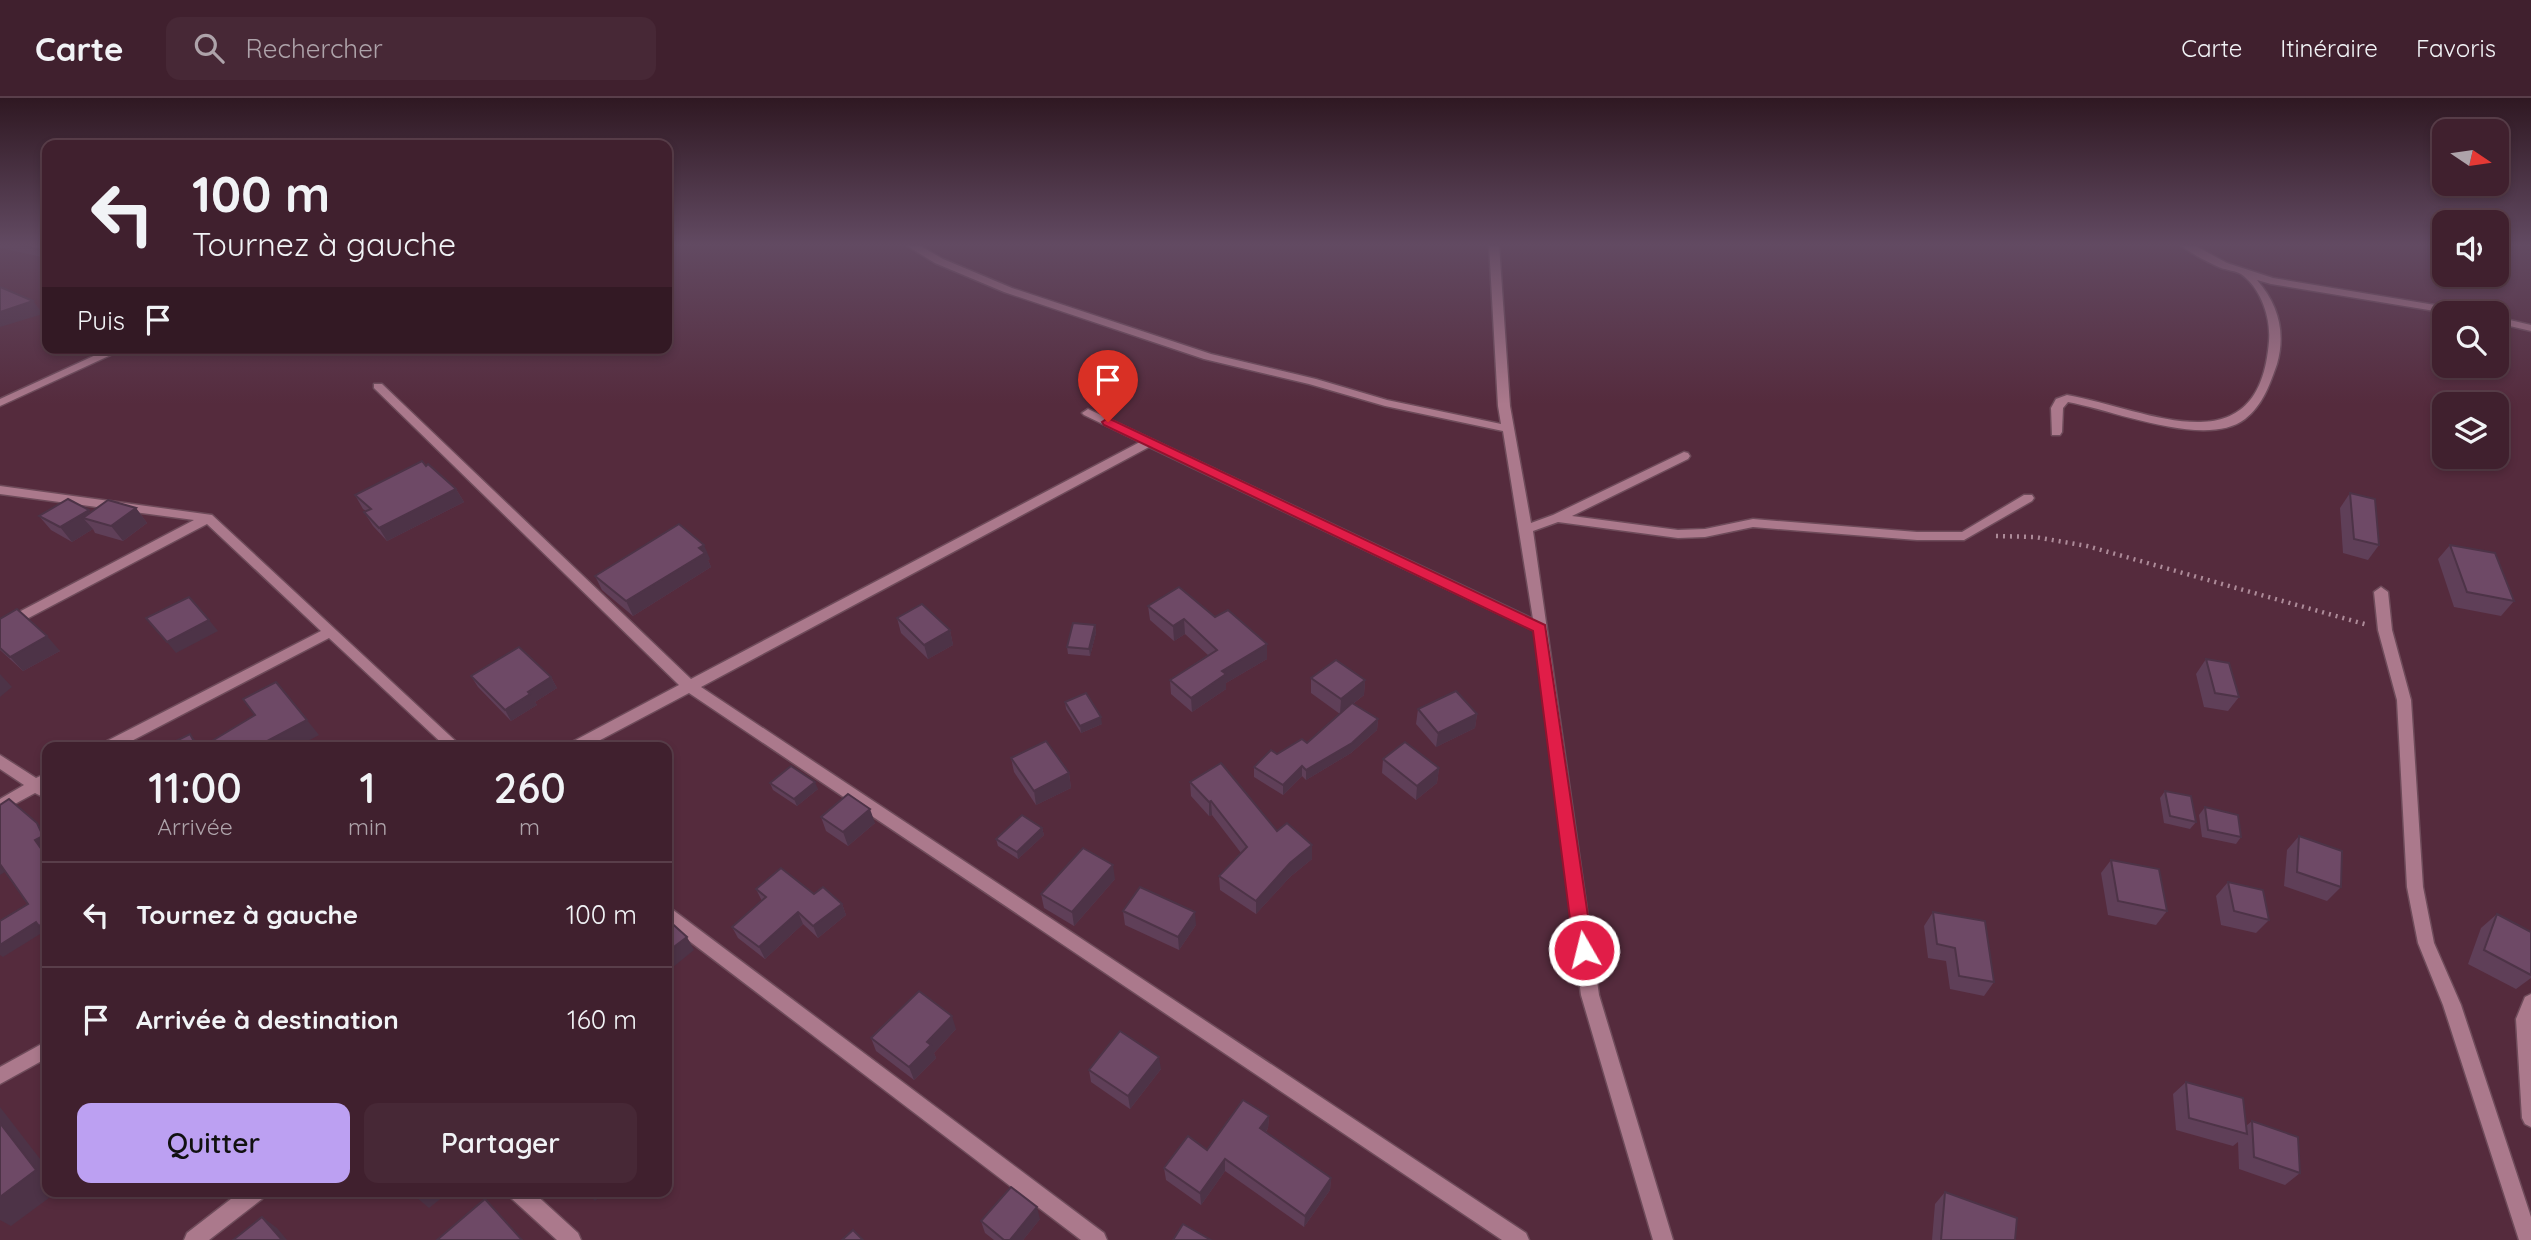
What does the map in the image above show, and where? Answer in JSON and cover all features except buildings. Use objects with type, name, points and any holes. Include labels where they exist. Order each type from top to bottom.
[{"type":"street","points":[[1030,297],[1208,357],[1385,403],[1508,429]]},
{"type":"street","points":[[1497,297],[1504,406],[1524,530],[1533,568],[1590,995],[1663,1240]]},
{"type":"street","points":[[2056,432],[2057,408],[2060,401],[2067,398],[2193,427],[2228,426],[2250,411],[2267,384],[2276,340],[2273,311],[2266,297]]},
{"type":"street","points":[[2363,297],[2432,308]]},
{"type":"street","points":[[2509,323],[2531,328]]},
{"type":"street","points":[[0,404],[108,354]]},
{"type":"street","points":[[378,386],[690,686],[1519,1240]]},
{"type":"street","points":[[1088,413],[1540,628]]},
{"type":"street","points":[[584,742],[1149,442]]},
{"type":"street","points":[[1524,530],[1557,518],[1684,456]]},
{"type":"street","points":[[0,490],[208,518],[450,742]]},
{"type":"street","points":[[1557,518],[1678,534],[1704,533],[1753,523],[1917,536],[1964,536],[2028,498]]},
{"type":"street","points":[[0,628],[208,518]]},
{"type":"street","points":[[2381,592],[2385,630],[2404,700],[2415,887],[2426,943],[2452,1005],[2529,1240]]},
{"type":"street","points":[[118,742],[330,632]]},
{"type":"street","points":[[0,761],[42,785]]},
{"type":"street","points":[[0,806],[42,786]]},
{"type":"street","points":[[672,919],[1097,1240]]},
{"type":"street","points":[[2531,1002],[2525,1019],[2531,1118]]},
{"type":"street","points":[[0,1076],[42,1052]]},
{"type":"street","points":[[194,1240],[249,1197]]},
{"type":"street","points":[[524,1197],[571,1240]]},
{"type":"path","points":[[1964,536],[2035,537],[2087,546],[2385,630]]},
{"type":"route","points":[[1108,422],[1540,628],[1584,950]]}]
